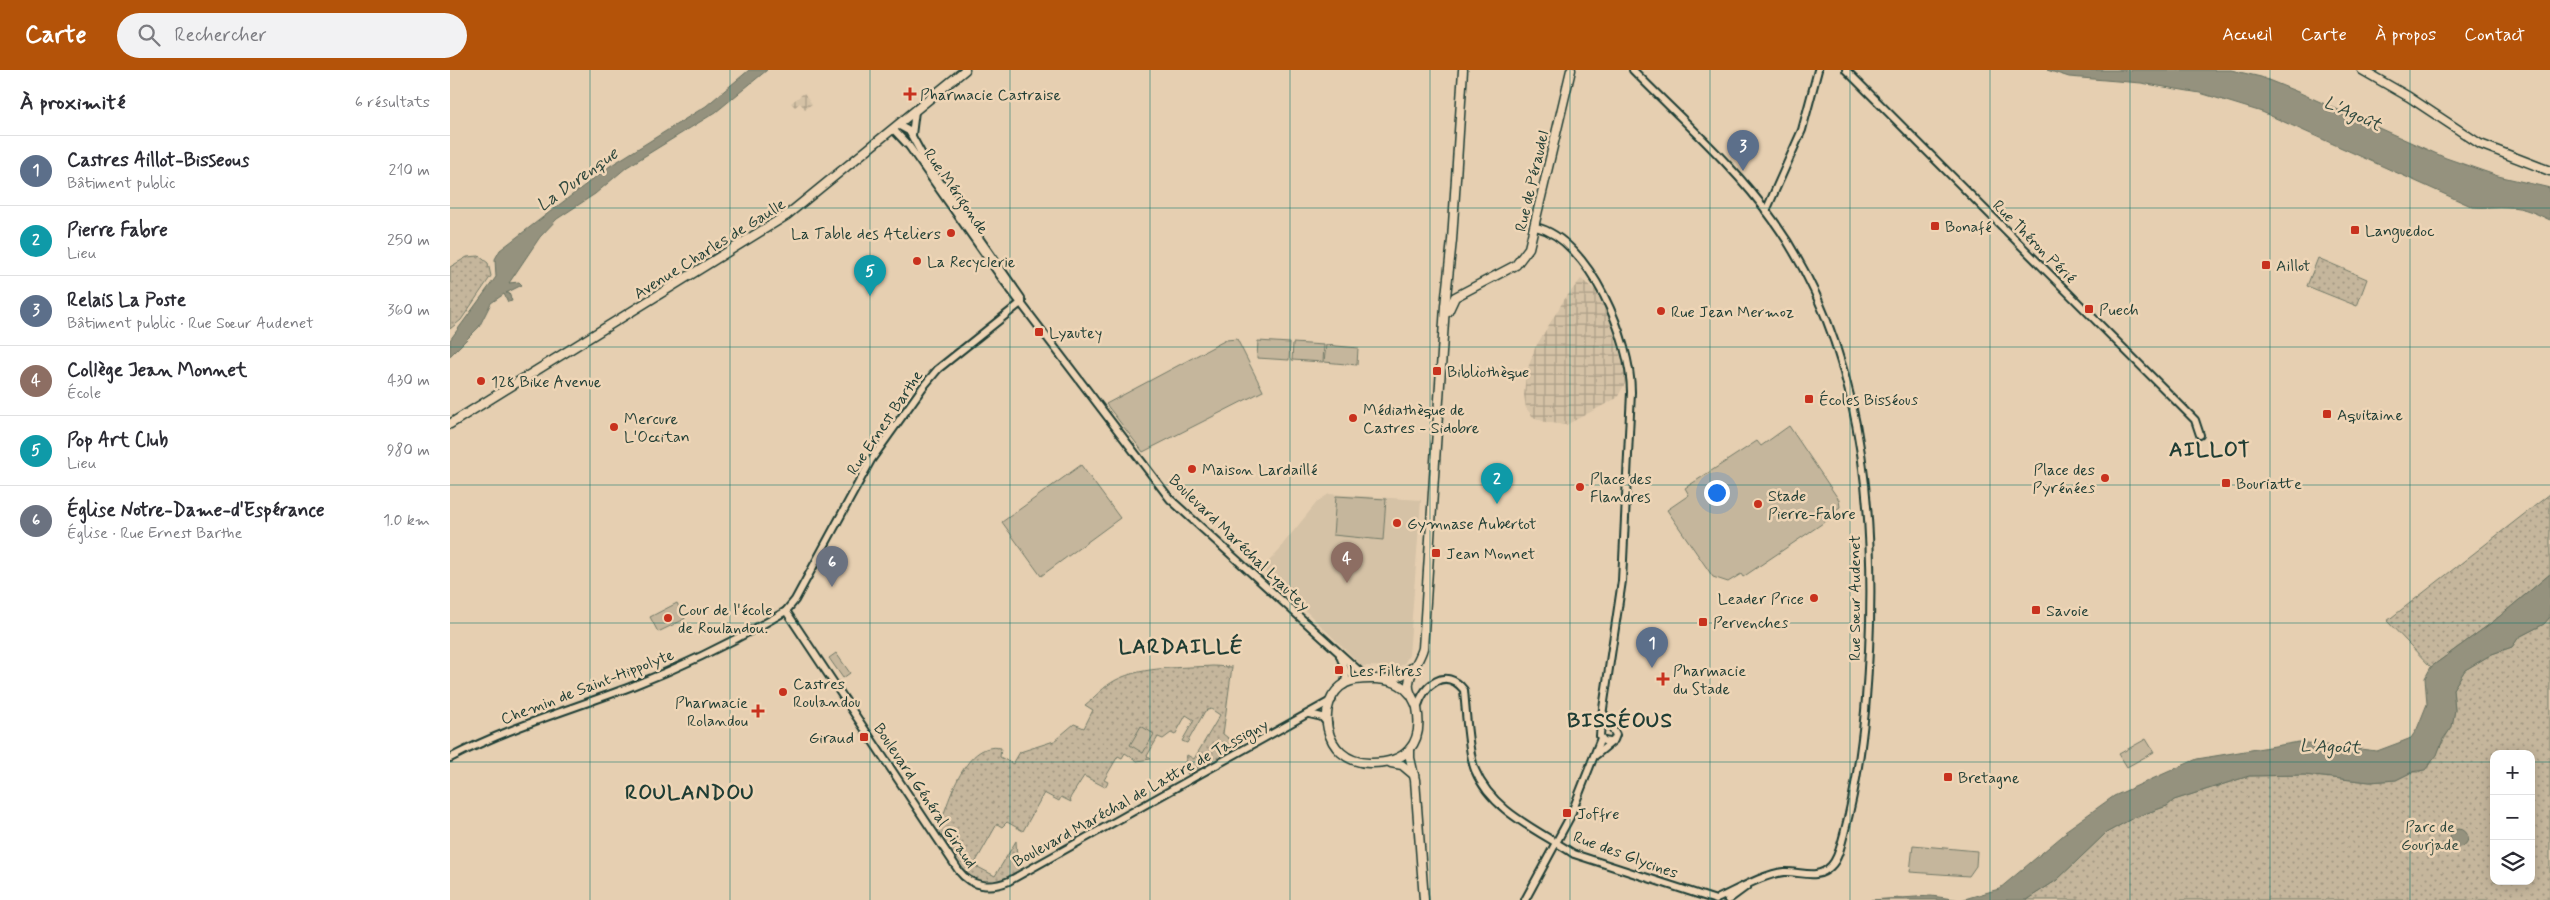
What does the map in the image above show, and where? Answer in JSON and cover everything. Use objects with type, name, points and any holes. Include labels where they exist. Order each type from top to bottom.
[{"type":"main road","name":"Avenue Charles de Gaulle","points":[[450,424],[787,215],[965,70]]},
{"type":"main road","points":[[1410,694],[1410,677],[1420,658],[1424,642],[1445,332],[1445,306],[1463,70]]},
{"type":"main road","name":"Rue de Péraudel","points":[[1445,332],[1450,305],[1462,293],[1516,265],[1529,248],[1536,227],[1571,70]]},
{"type":"main road","points":[[2362,70],[2408,97],[2480,144],[2550,171]]},
{"type":"main road","points":[[1449,273],[1450,286],[1462,293]]},
{"type":"main road","points":[[1383,680],[1405,674],[1420,658]]},
{"type":"main road","points":[[1392,763],[1410,749],[1416,736],[1417,708],[1410,694],[1399,684],[1383,680],[1354,680],[1344,685],[1333,699],[1328,724],[1331,742],[1345,757],[1359,762],[1402,765],[1414,775]]},
{"type":"main road","points":[[1410,749],[1414,775],[1424,900]]},
{"type":"street","name":"Rue Sœur Audenet","points":[[1633,70],[1745,185],[1766,210],[1787,240],[1808,279],[1844,368],[1861,450],[1867,512],[1871,614],[1860,764],[1853,802],[1837,857],[1829,868],[1818,874],[1782,872],[1719,899]]},
{"type":"street","points":[[1766,210],[1802,130],[1818,70]]},
{"type":"street","name":"Rue Théron Périé","points":[[1846,70],[2195,420],[2200,435]]},
{"type":"street","points":[[912,137],[915,111]]},
{"type":"street","points":[[896,127],[905,127],[912,137]]},
{"type":"street","name":"Rue Mérigonde","points":[[896,127],[1001,276],[1022,302]]},
{"type":"street","name":"Rue Mérigonde","points":[[912,137],[926,162],[1018,292],[1022,302]]},
{"type":"street","points":[[1759,202],[1772,198]]},
{"type":"street","points":[[1525,900],[1558,842],[1596,755],[1601,736],[1624,562],[1631,392],[1630,374],[1613,318],[1590,272],[1565,243],[1536,227]]},
{"type":"street","name":"Rue Ernest Barthe","points":[[786,611],[795,600],[871,460],[923,387],[938,370],[1022,302]]},
{"type":"street","name":"Boulevard Maréchal Lyautey","points":[[1022,302],[1170,498],[1368,679]]},
{"type":"street","name":"Chemin de Saint-Hippolyte","points":[[450,758],[486,741],[632,686],[689,662],[786,611]]},
{"type":"street","name":"Boulevard Général Giraud","points":[[786,611],[958,871],[967,879],[984,885]]},
{"type":"street","points":[[1338,653],[1346,669],[1347,676],[1344,685]]},
{"type":"street","name":"Rue des Glycines","points":[[1410,694],[1424,692],[1438,680],[1451,679],[1457,682],[1464,690],[1475,770],[1494,799],[1534,831],[1558,842],[1574,854],[1719,899]]},
{"type":"street","points":[[1417,708],[1424,692]]},
{"type":"street","name":"Boulevard Maréchal de Lattre de Tassigny","points":[[984,885],[997,885],[1009,881],[1333,699]]},
{"type":"street","points":[[1308,714],[1319,716],[1328,724]]},
{"type":"street","points":[[1596,755],[1616,735],[1604,714]]},
{"type":"street","points":[[1601,736],[1606,728],[1611,728]]},
{"type":"street","points":[[1601,736],[1606,742],[1610,742]]},
{"type":"street","name":"Rue Sœur Audenet","points":[[1728,900],[1748,886]]},
{"type":"shaded area","points":[[804,93],[812,104],[805,109],[800,103],[795,107],[791,103]]},
{"type":"shaded area","points":[[1581,279],[1595,290],[1611,321],[1627,380],[1617,398],[1566,425],[1545,422],[1533,417],[1526,408],[1524,395],[1526,374],[1535,348],[1564,300]]},
{"type":"shaded area","points":[[1329,494],[1421,500],[1409,655],[1404,664],[1398,667],[1362,666],[1262,568],[1280,550],[1318,501]]},
{"type":"green space","points":[[479,256],[488,263],[491,276],[461,320],[450,329],[450,267],[467,257]]},
{"type":"green space","points":[[2318,258],[2367,279],[2357,306],[2307,286]]},
{"type":"green space","points":[[1237,339],[1263,391],[1143,452],[1106,404],[1226,340]]},
{"type":"green space","points":[[1258,341],[1290,343],[1289,360],[1257,358]]},
{"type":"green space","points":[[1293,343],[1324,345],[1323,362],[1292,360]]},
{"type":"green space","points":[[1326,345],[1358,348],[1357,365],[1324,362]]},
{"type":"green space","name":"Stade Pierre-Fabre","points":[[1789,426],[1839,500],[1840,507],[1830,514],[1829,519],[1743,577],[1741,574],[1728,582],[1713,577],[1667,510],[1689,495],[1685,488],[1757,441],[1761,446]]},
{"type":"green space","points":[[1081,465],[1120,518],[1041,576],[1002,522]]},
{"type":"green space","points":[[2550,494],[2550,574],[2494,621],[2431,667],[2387,621]]},
{"type":"green space","points":[[1336,496],[1386,499],[1383,540],[1333,535]]},
{"type":"green space","name":"Cour de l'école de Roulandou.","points":[[677,603],[685,619],[658,632],[650,617]]},
{"type":"green space","name":"Parc de Gourjade","points":[[2550,617],[2550,900],[2026,900],[2057,880],[2106,833],[2133,818],[2167,806],[2174,800],[2249,776],[2304,775],[2370,782],[2396,780],[2412,772],[2419,772],[2430,765],[2451,727],[2455,710],[2453,689],[2465,670],[2492,654],[2512,647],[2519,637],[2544,624]]},
{"type":"green space","points":[[836,653],[850,673],[843,678],[829,658]]},
{"type":"green space","points":[[1213,666],[1232,667],[1223,734],[1240,747],[1189,776],[1184,767],[1187,755],[1194,759],[1220,715],[1211,709],[1205,711],[1187,743],[1182,741],[1194,720],[1186,715],[1175,735],[1171,733],[1163,739],[1158,737],[1147,756],[1151,759],[1137,761],[1125,753],[1122,758],[1118,756],[1104,780],[1108,782],[1105,787],[1084,776],[1070,798],[1071,802],[1061,797],[1059,801],[1044,793],[1023,831],[1007,822],[1002,827],[997,824],[974,865],[995,876],[1016,841],[1017,860],[1022,871],[1005,879],[992,882],[980,881],[962,870],[954,860],[937,834],[958,778],[976,754],[988,748],[1001,748],[1000,757],[1013,764],[1020,752],[1054,741],[1074,724],[1084,728],[1093,710],[1085,705],[1116,680],[1127,675],[1150,670]]},
{"type":"green space","points":[[1141,726],[1154,734],[1143,753],[1130,745]]},
{"type":"green space","points":[[2146,739],[2154,752],[2127,767],[2119,754]]},
{"type":"green space","points":[[1913,845],[1977,851],[1976,866],[1969,876],[1910,872]]},
{"type":"water","points":[[749,70],[767,70],[716,112],[627,167],[595,194],[557,219],[540,237],[509,283],[519,282],[522,285],[506,293],[509,293],[512,301],[508,302],[504,294],[491,303],[479,327],[450,356],[450,340],[496,277],[495,259],[500,250],[610,166],[706,106]]},
{"type":"water","points":[[2047,70],[2231,70],[2261,77],[2446,158],[2498,176],[2550,188],[2550,220],[2519,208],[2473,207],[2262,112],[2200,93],[2141,83],[2069,77]]},
{"type":"water","name":"L'Agoût","points":[[2550,574],[2550,617],[2544,624],[2519,637],[2512,647],[2492,654],[2465,670],[2453,689],[2455,710],[2452,727],[2443,739],[2437,755],[2425,770],[2412,772],[2396,780],[2370,782],[2304,775],[2249,776],[2174,800],[2167,806],[2133,818],[2106,833],[2057,880],[2026,900],[1961,900],[1999,889],[2067,832],[2065,831],[2114,796],[2197,759],[2299,742],[2377,751],[2411,738],[2417,729],[2427,704],[2425,678],[2431,667],[2494,621]]},
{"type":"water","points":[[2459,829],[2465,832],[2468,838],[2465,844],[2459,847],[2453,844],[2450,838],[2453,832]]},
{"type":"water","points":[[1931,896],[1961,900],[1871,900]]},
{"type":"place","name":"Pharmacie Castraise","points":[[910,94]]},
{"type":"place","name":"Relais La Poste","points":[[1743,171]]},
{"type":"place","name":"Bonafé","points":[[1935,226]]},
{"type":"place","name":"Languedoc","points":[[2355,230]]},
{"type":"place","name":"La Table des Ateliers","points":[[951,233]]},
{"type":"place","name":"La Recyclerie","points":[[917,261]]},
{"type":"place","name":"Aillot","points":[[2266,265]]},
{"type":"place","name":"Pop Art Club","points":[[870,296]]},
{"type":"place","name":"Puech","points":[[2089,309]]},
{"type":"place","name":"Rue Jean Mermoz","points":[[1661,311]]},
{"type":"place","name":"Lyautey","points":[[1039,332]]},
{"type":"place","name":"Bibliothèque","points":[[1437,371]]},
{"type":"place","name":"128 Bike Avenue","points":[[481,381]]},
{"type":"place","name":"Écoles Bisséous","points":[[1809,399]]},
{"type":"place","name":"Aquitaine","points":[[2327,414]]},
{"type":"place","name":"Médiathèque de Castres - Sidobre","points":[[1353,418]]},
{"type":"place","name":"Mercure L'Occitan","points":[[614,427]]},
{"type":"place","name":"Maison Lardaillé","points":[[1192,469]]},
{"type":"place","name":"Place des Pyrénées","points":[[2105,478]]},
{"type":"place","name":"Bouriatte","points":[[2226,483]]},
{"type":"place","name":"Place des Flandres","points":[[1580,487]]},
{"type":"place","name":"Pierre Fabre","points":[[1497,504]]},
{"type":"place","name":"Stade Pierre-Fabre","points":[[1758,504]]},
{"type":"place","name":"Gymnase Aubertot","points":[[1397,523]]},
{"type":"place","name":"Jean Monnet","points":[[1436,553]]},
{"type":"place","name":"Collège Jean Monnet","points":[[1347,583]]},
{"type":"place","name":"Église Notre-Dame-d'Espérance","points":[[832,587]]},
{"type":"place","name":"Leader Price","points":[[1814,598]]},
{"type":"place","name":"Savoie","points":[[2036,610]]},
{"type":"place","name":"Cour de l'école de Roulandou.","points":[[668,618]]},
{"type":"place","name":"Pervenches","points":[[1703,622]]},
{"type":"place","name":"Castres Aillot-Bisseous","points":[[1652,668]]},
{"type":"place","name":"Les Filtres","points":[[1339,670]]},
{"type":"place","name":"Pharmacie du Stade","points":[[1663,679]]},
{"type":"place","name":"Castres Roulandou","points":[[783,692]]},
{"type":"place","name":"Pharmacie Rolandou","points":[[758,711]]},
{"type":"place","name":"Giraud","points":[[864,737]]},
{"type":"place","name":"Bretagne","points":[[1948,777]]},
{"type":"place","name":"Joffre","points":[[1567,813]]},
{"type":"district","name":"AILLOT","points":[[2210,449]]},
{"type":"district","name":"LARDAILLÉ","points":[[1181,646]]},
{"type":"district","name":"BISSÉOUS","points":[[1620,720]]},
{"type":"district","name":"ROULANDOU","points":[[690,792]]},
{"type":"water label","name":"La Durenque","points":[[577,179]]}]
